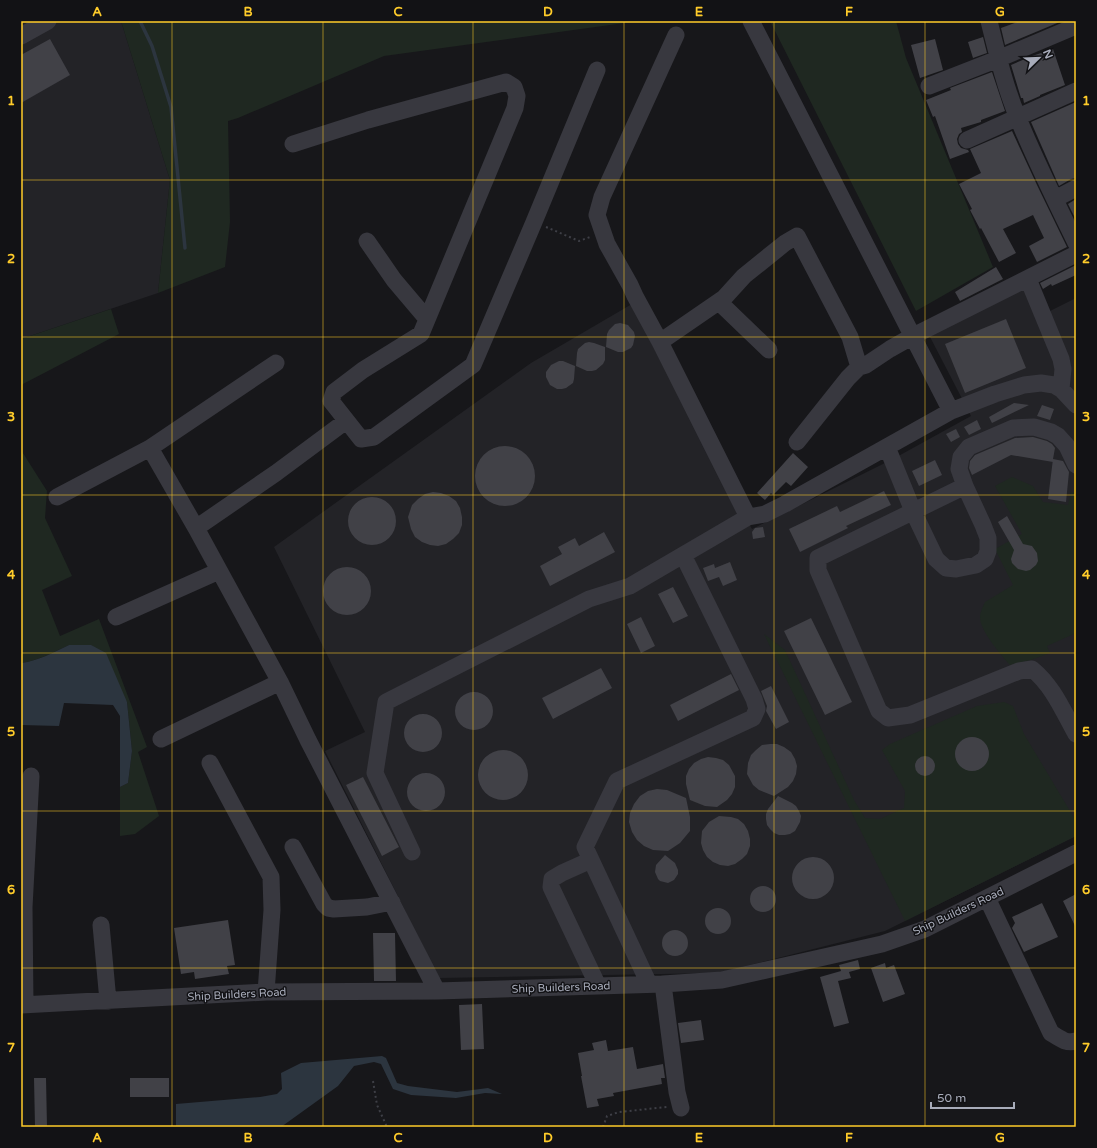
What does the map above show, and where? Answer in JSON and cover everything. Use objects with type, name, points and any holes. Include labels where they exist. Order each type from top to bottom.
[{"type":"street","points":[[21,36],[48,21]]},
{"type":"street","points":[[751,21],[951,411]]},
{"type":"street","points":[[989,21],[998,59],[1017,117],[1076,243]]},
{"type":"street","points":[[929,86],[1076,26]]},
{"type":"street","points":[[676,35],[602,197],[597,215],[607,244],[660,342],[748,517]]},
{"type":"street","points":[[293,144],[368,120],[506,82],[514,87],[517,96],[515,108],[421,334],[363,370],[334,392],[331,401],[361,439],[374,437],[473,365],[597,70]]},
{"type":"street","points":[[967,140],[1076,91]]},
{"type":"street","points":[[1055,199],[1076,188]]},
{"type":"street","points":[[660,342],[719,302],[744,276],[785,243],[797,236],[850,337],[859,367]]},
{"type":"street","points":[[367,241],[394,280],[427,318]]},
{"type":"street","points":[[797,442],[848,378],[859,367],[866,365],[913,336],[1076,254]]},
{"type":"street","points":[[1028,279],[1061,359],[1063,369],[1061,389]]},
{"type":"street","points":[[719,302],[769,350]]},
{"type":"street","points":[[57,497],[150,448],[276,363]]},
{"type":"street","points":[[412,852],[375,773],[386,702],[589,599],[630,586],[748,517],[765,514],[951,411],[995,394],[1024,385],[1041,383],[1054,385],[1061,389],[1076,405]]},
{"type":"street","points":[[196,528],[276,473],[346,421]]},
{"type":"street","points":[[887,447],[913,511],[936,559],[946,568],[956,569],[976,565],[985,559],[988,551],[988,538],[959,469],[961,457],[969,447],[1014,428],[1034,427],[1051,432],[1058,436],[1067,446],[1076,465]]},
{"type":"street","points":[[150,448],[196,528],[280,682],[437,991]]},
{"type":"street","points":[[965,486],[818,558],[818,570],[879,711],[888,718],[910,715],[1019,671],[1032,669],[1040,675],[1052,690],[1076,734]]},
{"type":"street","points":[[681,1107],[656,984],[585,847],[616,781],[753,718],[756,709],[754,699],[683,555]]},
{"type":"street","points":[[116,617],[219,571]]},
{"type":"street","points":[[161,739],[280,682]]},
{"type":"street","points":[[210,763],[271,877],[272,910],[266,992]]},
{"type":"street","points":[[23,1005],[23,907],[31,776]]},
{"type":"street","points":[[293,847],[324,904],[328,908],[367,907],[392,902]]},
{"type":"street","name":"Ship Builders Road","points":[[23,1005],[266,992],[437,991],[656,984],[722,980],[882,944],[925,929],[1076,853]]},
{"type":"street","points":[[591,860],[552,879],[551,887],[598,986]]},
{"type":"street","points":[[987,898],[1051,1033],[1062,1040],[1073,1042],[1076,1041]]},
{"type":"street","points":[[102,925],[108,1001]]},
{"type":"path","points":[[534,222],[579,241],[603,234]]},
{"type":"path","points":[[373,1081],[377,1105],[387,1127]]},
{"type":"path","points":[[603,1127],[607,1116],[619,1112],[681,1107]]},
{"type":"shaded area","points":[[21,21],[121,21],[170,180],[158,293],[21,339]]},
{"type":"shaded area","points":[[121,21],[639,21],[384,56],[228,121],[230,222],[225,267],[158,293],[170,180]]},
{"type":"shaded area","points":[[770,21],[896,21],[906,58],[993,267],[916,311]]},
{"type":"shaded area","points":[[1033,282],[1048,312],[1076,298],[1076,836],[885,931],[718,973],[439,978],[325,751],[365,732],[274,547],[531,363],[632,304],[710,458],[752,529],[893,459],[971,416],[929,335]]},
{"type":"shaded area","points":[[111,309],[119,334],[21,385],[21,339]]},
{"type":"shaded area","points":[[21,450],[47,491],[45,518],[72,576],[42,590],[60,636],[99,619],[147,747],[138,752],[159,816],[135,834],[120,836],[120,787],[128,783],[132,751],[127,702],[69,645],[40,658],[21,663]]},
{"type":"shaded area","points":[[1012,477],[1033,486],[1043,502],[1068,505],[1071,492],[1076,492],[1076,633],[1047,646],[1050,653],[1031,660],[1010,665],[987,636],[983,629],[980,617],[985,602],[1013,585],[995,549],[1022,534],[995,486]]},
{"type":"shaded area","points":[[764,634],[785,650],[854,800],[865,818],[880,819],[904,808],[905,791],[882,750],[890,744],[977,706],[1004,702],[1013,706],[1024,734],[1076,821],[1076,836],[905,921]]},
{"type":"shaded area","points":[[69,645],[91,645],[106,653],[127,702],[132,751],[128,783],[120,787],[120,716],[113,705],[64,703],[59,726],[21,725],[21,663],[40,658]]},
{"type":"shaded area","points":[[382,1056],[386,1058],[397,1083],[408,1086],[457,1092],[488,1088],[502,1094],[485,1093],[456,1098],[411,1095],[393,1089],[381,1064],[374,1062],[354,1066],[338,1086],[281,1127],[176,1127],[176,1104],[260,1097],[277,1094],[282,1089],[281,1073],[301,1063]]},
{"type":"building","points":[[1020,21],[1062,21],[1005,45],[1001,28]]},
{"type":"building","points":[[983,37],[987,53],[973,58],[968,42]]},
{"type":"building","points":[[50,39],[70,75],[21,103],[21,55]]},
{"type":"building","points":[[935,39],[943,70],[920,78],[911,45]]},
{"type":"building","points":[[1053,49],[1065,85],[1024,103],[1023,98],[1021,98],[1011,65]]},
{"type":"building","points":[[992,72],[1005,111],[981,120],[981,122],[961,128],[962,132],[959,134],[957,139],[958,144],[961,148],[968,150],[969,152],[950,159],[935,116],[933,117],[926,100],[951,90],[950,88]]},
{"type":"building","points":[[1076,102],[1076,178],[1071,179],[1059,186],[1031,122]]},
{"type":"building","points":[[1012,131],[1067,247],[1037,262],[1029,246],[1044,238],[1033,215],[1003,229],[1016,253],[999,262],[970,210],[972,209],[959,184],[981,173],[970,149]]},
{"type":"building","points":[[1076,199],[1076,220],[1068,204]]},
{"type":"building","points":[[1076,265],[1076,275],[1052,286],[1051,284],[1043,289],[1040,283]]},
{"type":"building","points":[[996,267],[1003,279],[960,301],[955,292]]},
{"type":"building","points":[[1006,319],[1026,368],[965,393],[945,344]]},
{"type":"building","points":[[620,323],[628,325],[634,332],[635,336],[631,348],[623,352],[618,352],[606,347],[607,334],[609,330],[615,324]]},
{"type":"building","points":[[589,342],[605,347],[605,360],[603,364],[596,370],[592,371],[587,371],[576,366],[578,349],[585,343]]},
{"type":"building","points":[[559,361],[575,366],[573,383],[562,389],[557,389],[550,385],[546,377],[546,372],[551,365]]},
{"type":"building","points":[[1014,403],[1029,405],[992,423],[989,417]]},
{"type":"building","points":[[1042,405],[1054,409],[1050,420],[1037,416]]},
{"type":"building","points":[[977,420],[981,429],[969,435],[964,427]]},
{"type":"building","points":[[956,429],[960,437],[951,442],[946,434]]},
{"type":"building","points":[[1033,437],[1052,444],[1055,448],[1053,459],[1063,461],[1069,472],[1066,502],[1048,499],[1053,462],[1011,455],[972,475],[969,468],[970,461],[975,455],[1015,438]]},
{"type":"building","points":[[505,446],[517,448],[530,459],[533,464],[535,476],[533,488],[522,501],[517,504],[505,506],[493,504],[480,493],[477,488],[475,476],[477,464],[488,451],[493,448]]},
{"type":"building","points":[[793,453],[808,467],[791,486],[786,482],[773,495],[771,493],[765,500],[757,493]]},
{"type":"building","points":[[935,460],[942,475],[919,486],[912,471]]},
{"type":"building","points":[[884,491],[891,505],[846,526],[848,528],[800,552],[789,529],[837,506],[840,512]]},
{"type":"building","points":[[433,492],[449,496],[456,501],[460,508],[462,517],[462,525],[459,533],[446,544],[438,546],[422,542],[415,537],[408,517],[412,505],[418,499],[425,494]]},
{"type":"building","points":[[372,497],[381,499],[389,504],[394,512],[396,521],[394,530],[389,538],[381,543],[372,545],[363,543],[355,538],[350,530],[348,521],[350,512],[355,504],[363,499]]},
{"type":"building","points":[[1007,516],[1023,544],[1032,546],[1037,553],[1038,561],[1030,570],[1026,571],[1018,569],[1012,563],[1011,559],[1014,550],[998,522]]},
{"type":"building","points":[[763,527],[765,537],[753,539],[752,532],[755,528]]},
{"type":"building","points":[[604,532],[615,552],[550,586],[540,566],[562,554],[558,547],[575,538],[579,546]]},
{"type":"building","points":[[730,562],[737,580],[723,586],[719,577],[708,581],[703,568],[714,564],[715,568]]},
{"type":"building","points":[[347,567],[356,569],[364,574],[369,582],[371,591],[369,600],[364,608],[356,613],[347,615],[338,613],[330,608],[325,600],[323,591],[325,582],[330,574],[338,569]]},
{"type":"building","points":[[673,587],[688,616],[673,623],[658,594]]},
{"type":"building","points":[[641,617],[655,646],[641,653],[627,624]]},
{"type":"building","points":[[811,618],[852,702],[825,715],[784,631]]},
{"type":"building","points":[[601,668],[612,688],[553,719],[542,698]]},
{"type":"building","points":[[731,674],[739,690],[678,721],[670,705]]},
{"type":"building","points":[[771,686],[789,722],[776,729],[766,711],[767,706],[761,691]]},
{"type":"building","points":[[470,692],[478,692],[488,697],[492,704],[492,718],[488,725],[478,730],[470,730],[460,725],[458,722],[455,715],[455,707],[460,697],[463,695]]},
{"type":"building","points":[[419,714],[427,714],[437,719],[441,726],[441,740],[437,747],[427,752],[419,752],[409,747],[407,744],[404,737],[404,729],[409,719],[412,717]]},
{"type":"building","points":[[975,737],[984,742],[988,747],[988,761],[984,766],[979,770],[969,771],[965,770],[956,761],[955,751],[956,747],[965,738]]},
{"type":"building","points":[[777,744],[791,752],[797,766],[793,781],[788,787],[774,796],[759,790],[753,785],[747,774],[748,763],[751,755],[762,745]]},
{"type":"building","points":[[503,750],[512,752],[523,761],[528,775],[526,784],[517,795],[503,800],[494,798],[483,789],[478,775],[480,766],[489,755]]},
{"type":"building","points":[[925,756],[932,759],[935,766],[932,773],[925,776],[918,773],[915,766],[918,759]]},
{"type":"building","points":[[708,757],[723,760],[729,765],[735,776],[735,787],[732,794],[727,800],[717,807],[705,806],[690,800],[686,784],[686,776],[689,769],[694,763]]},
{"type":"building","points":[[422,773],[430,773],[440,778],[444,785],[444,799],[440,806],[430,811],[422,811],[412,806],[410,803],[407,796],[407,788],[412,778],[415,776]]},
{"type":"building","points":[[363,777],[399,847],[382,856],[346,785]]},
{"type":"building","points":[[657,789],[667,790],[686,798],[690,817],[690,831],[680,843],[668,851],[653,850],[644,846],[637,840],[632,832],[629,822],[630,813],[640,796],[648,791]]},
{"type":"building","points":[[778,796],[796,806],[801,816],[800,822],[795,831],[790,834],[779,835],[774,833],[767,825],[766,814]]},
{"type":"building","points":[[719,816],[738,819],[744,824],[750,839],[750,846],[747,854],[735,864],[728,866],[713,862],[707,857],[701,843],[702,831],[709,822]]},
{"type":"building","points":[[665,855],[675,863],[678,870],[678,874],[674,880],[668,883],[660,881],[655,872],[656,865]]},
{"type":"building","points":[[813,857],[828,863],[834,878],[828,893],[813,899],[798,893],[792,878],[798,863]]},
{"type":"building","points":[[763,886],[772,890],[776,899],[772,908],[763,912],[754,908],[750,899],[754,890]]},
{"type":"building","points":[[1076,894],[1076,928],[1063,901]]},
{"type":"building","points":[[1042,903],[1058,937],[1024,952],[1012,928],[1015,923],[1012,917]]},
{"type":"building","points":[[718,908],[727,912],[731,921],[727,930],[718,934],[709,930],[705,921],[709,912]]},
{"type":"building","points":[[228,920],[235,965],[227,966],[229,974],[195,979],[194,972],[181,974],[174,928]]},
{"type":"building","points":[[675,930],[684,934],[688,943],[684,952],[675,956],[666,952],[662,943],[666,934]]},
{"type":"building","points":[[373,933],[395,933],[396,981],[374,981]]},
{"type":"building","points":[[858,960],[860,969],[849,972],[851,978],[838,981],[849,1023],[834,1027],[820,977],[841,971],[839,965]]},
{"type":"building","points":[[885,963],[886,968],[894,965],[905,994],[883,1002],[871,968]]},
{"type":"building","points":[[482,1004],[484,1049],[461,1050],[459,1005]]},
{"type":"building","points":[[701,1020],[704,1040],[681,1043],[678,1023]]},
{"type":"building","points":[[606,1040],[608,1051],[633,1047],[637,1069],[663,1064],[665,1078],[661,1078],[662,1084],[613,1093],[614,1096],[597,1099],[599,1106],[587,1108],[578,1053],[594,1050],[592,1043]]},
{"type":"building","points":[[34,1078],[46,1078],[47,1127],[35,1127]]},
{"type":"building","points":[[130,1078],[169,1078],[169,1097],[130,1097]]},
{"type":"waterway","points":[[140,21],[152,46],[171,107],[185,248]]}]
